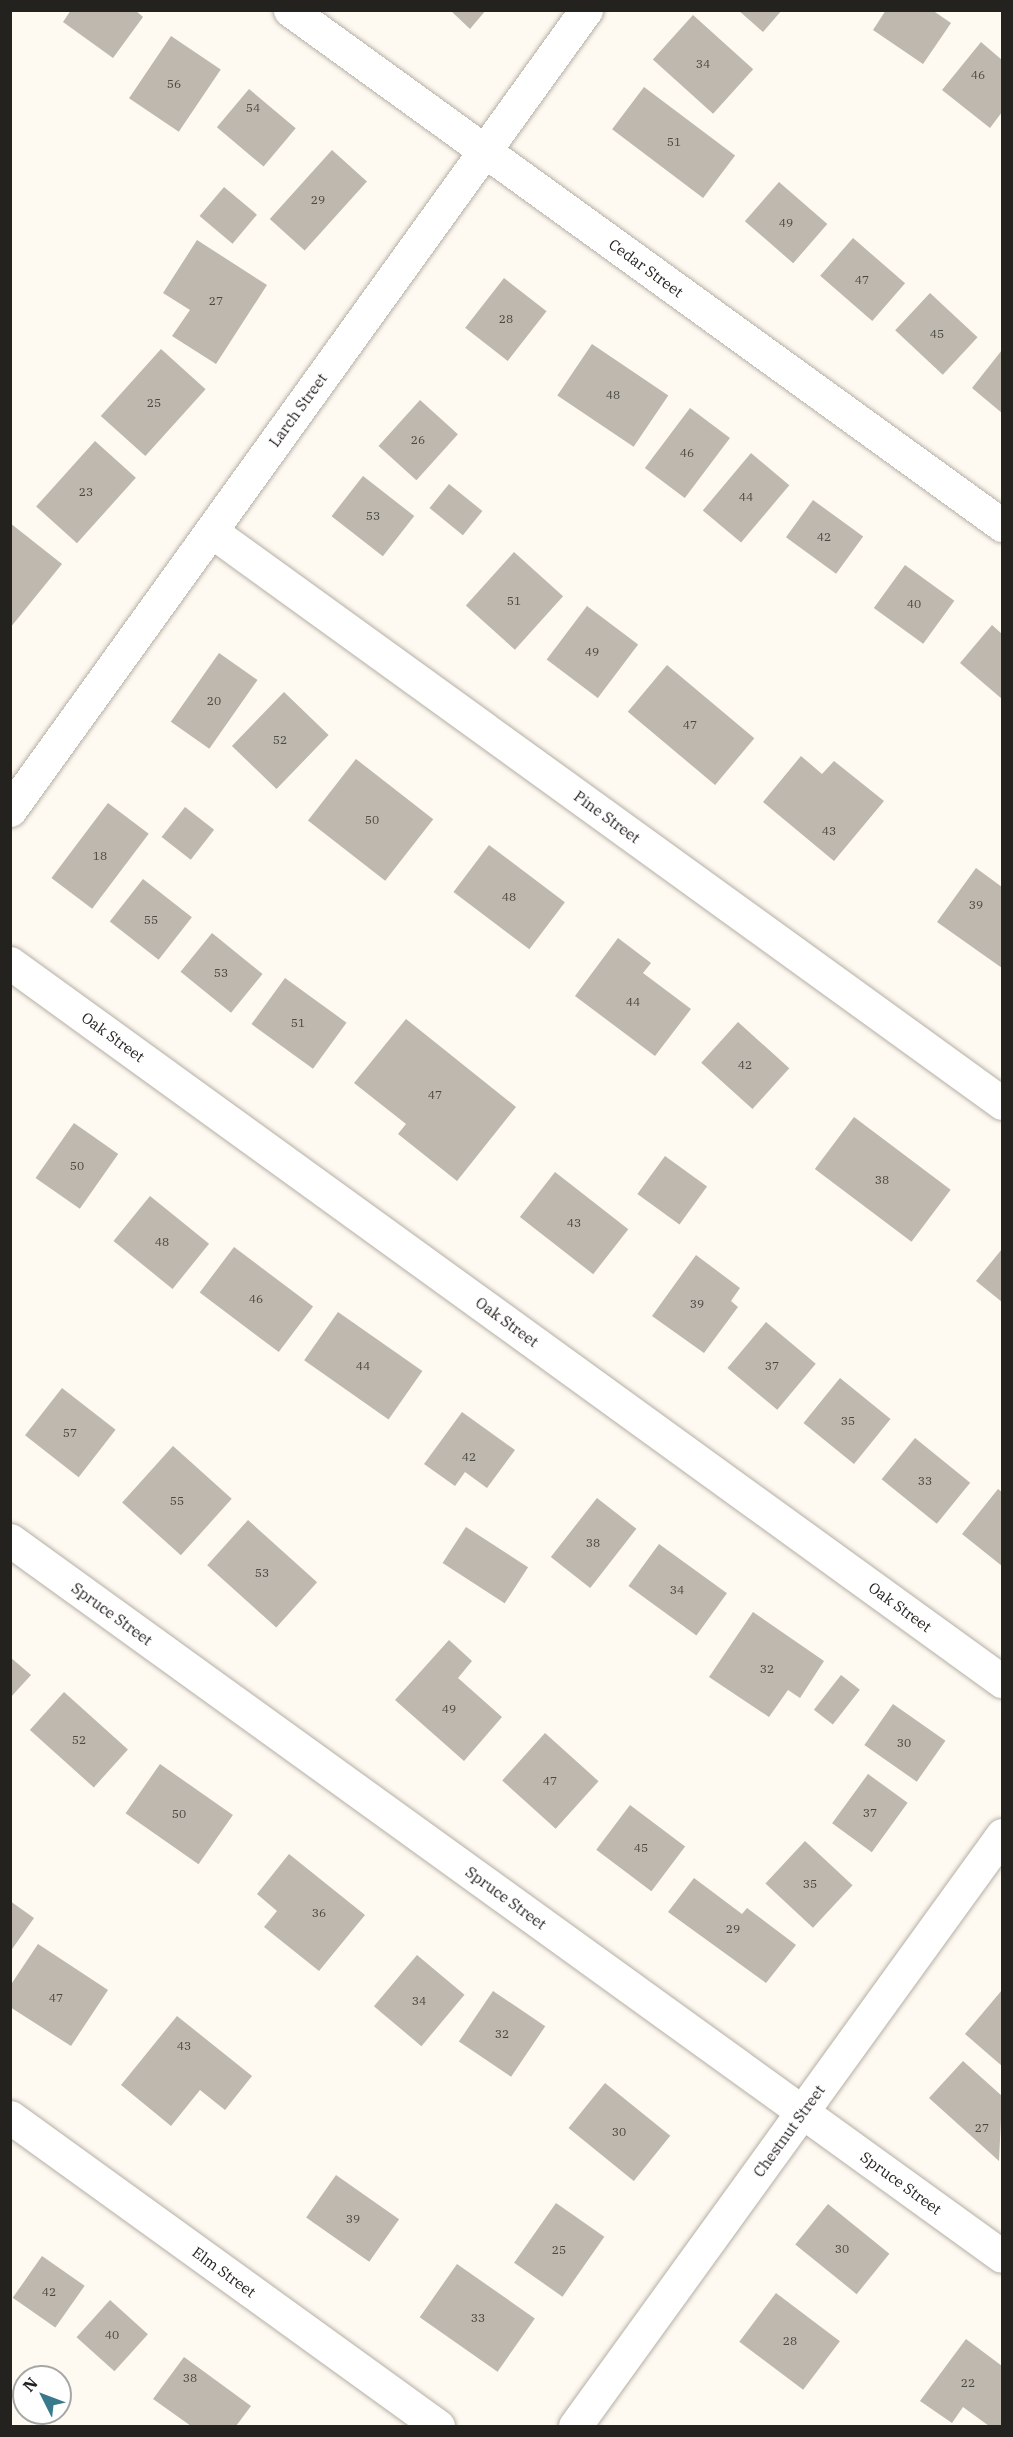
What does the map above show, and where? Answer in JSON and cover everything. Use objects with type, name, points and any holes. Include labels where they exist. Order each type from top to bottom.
[{"type":"street","name":"Cedar Street","points":[[290,10],[1002,525]]},
{"type":"street","name":"Larch Street","points":[[10,810],[586,10]]},
{"type":"street","name":"Pine Street","points":[[212,531],[1002,1103]]},
{"type":"street","name":"Oak Street","points":[[10,963],[1002,1681]]},
{"type":"street","name":"Spruce Street","points":[[10,1540],[1002,2256]]},
{"type":"street","name":"Chestnut Street","points":[[575,2427],[1002,1835]]},
{"type":"street","name":"Elm Street","points":[[10,2117],[438,2427]]},
{"type":"building","points":[[71,10],[135,10],[143,17],[113,58],[63,22]]},
{"type":"building","points":[[450,10],[486,10],[470,29]]},
{"type":"building","points":[[738,10],[782,10],[763,32]]},
{"type":"building","points":[[886,10],[932,10],[951,23],[923,64],[873,30]]},
{"type":"building","points":[[693,15],[753,69],[713,114],[653,60]]},
{"type":"building","points":[[171,36],[221,70],[179,132],[129,98]]},
{"type":"building","points":[[981,42],[1002,60],[1002,112],[990,128],[942,90]]},
{"type":"building","points":[[644,87],[735,156],[703,198],[612,129]]},
{"type":"building","points":[[249,89],[296,128],[264,167],[217,127]]},
{"type":"building","points":[[332,150],[367,181],[305,251],[270,219]]},
{"type":"building","points":[[779,182],[827,224],[793,263],[745,221]]},
{"type":"building","points":[[224,187],[257,215],[233,244],[200,216]]},
{"type":"building","points":[[853,238],[905,283],[872,321],[820,276]]},
{"type":"building","points":[[197,240],[267,285],[216,364],[172,336],[190,310],[163,293]]},
{"type":"building","points":[[504,278],[547,311],[508,361],[465,328]]},
{"type":"building","points":[[930,293],[978,337],[943,375],[895,330]]},
{"type":"building","points":[[592,344],[668,395],[634,447],[557,395]]},
{"type":"building","points":[[161,349],[206,389],[145,456],[101,416]]},
{"type":"building","points":[[1002,350],[1002,413],[972,388]]},
{"type":"building","points":[[420,400],[458,434],[416,480],[379,446]]},
{"type":"building","points":[[690,408],[730,438],[685,498],[645,468]]},
{"type":"building","points":[[95,441],[136,478],[77,543],[36,506]]},
{"type":"building","points":[[751,453],[789,485],[741,543],[703,510]]},
{"type":"building","points":[[363,476],[414,516],[383,556],[332,516]]},
{"type":"building","points":[[449,484],[482,511],[463,535],[429,508]]},
{"type":"building","points":[[813,500],[863,536],[836,574],[786,537]]},
{"type":"building","points":[[10,523],[62,564],[10,628]]},
{"type":"building","points":[[514,552],[563,596],[515,650],[466,606]]},
{"type":"building","points":[[905,565],[954,601],[923,644],[874,608]]},
{"type":"building","points":[[587,606],[638,645],[598,698],[547,660]]},
{"type":"building","points":[[992,625],[1002,634],[1002,699],[960,663]]},
{"type":"building","points":[[219,653],[258,680],[209,749],[171,722]]},
{"type":"building","points":[[667,665],[754,738],[715,785],[628,712]]},
{"type":"building","points":[[284,692],[329,735],[276,789],[232,746]]},
{"type":"building","points":[[801,756],[822,774],[834,761],[884,801],[834,861],[763,802]]},
{"type":"building","points":[[356,759],[433,819],[385,881],[308,820]]},
{"type":"building","points":[[108,803],[149,834],[92,909],[51,878]]},
{"type":"building","points":[[185,807],[214,830],[191,860],[162,837]]},
{"type":"building","points":[[489,845],[565,902],[529,949],[453,892]]},
{"type":"building","points":[[976,868],[1002,887],[1002,968],[937,922]]},
{"type":"building","points":[[143,879],[192,917],[159,960],[110,922]]},
{"type":"building","points":[[212,933],[263,974],[231,1013],[181,972]]},
{"type":"building","points":[[618,938],[651,963],[643,973],[691,1009],[655,1056],[575,996]]},
{"type":"building","points":[[285,978],[346,1023],[313,1069],[251,1024]]},
{"type":"building","points":[[406,1019],[516,1107],[457,1181],[398,1134],[406,1124],[354,1083]]},
{"type":"building","points":[[738,1022],[789,1068],[752,1109],[701,1063]]},
{"type":"building","points":[[854,1117],[951,1190],[912,1242],[815,1169]]},
{"type":"building","points":[[74,1123],[118,1154],[80,1209],[36,1178]]},
{"type":"building","points":[[665,1156],[707,1187],[679,1225],[637,1194]]},
{"type":"building","points":[[555,1172],[628,1229],[593,1274],[520,1217]]},
{"type":"building","points":[[150,1196],[209,1244],[173,1289],[113,1241]]},
{"type":"building","points":[[234,1247],[313,1307],[279,1352],[200,1293]]},
{"type":"building","points":[[1002,1249],[1002,1302],[976,1281]]},
{"type":"building","points":[[696,1255],[740,1288],[731,1301],[738,1307],[704,1353],[652,1316]]},
{"type":"building","points":[[338,1312],[422,1371],[389,1419],[304,1360]]},
{"type":"building","points":[[766,1322],[816,1364],[777,1410],[727,1368]]},
{"type":"building","points":[[840,1378],[891,1419],[854,1464],[803,1423]]},
{"type":"building","points":[[62,1388],[116,1430],[79,1477],[25,1435]]},
{"type":"building","points":[[462,1412],[515,1450],[487,1488],[465,1472],[455,1486],[424,1464]]},
{"type":"building","points":[[915,1438],[970,1483],[937,1524],[882,1479]]},
{"type":"building","points":[[173,1446],[232,1499],[181,1555],[122,1502]]},
{"type":"building","points":[[998,1489],[1002,1492],[1002,1566],[962,1534]]},
{"type":"building","points":[[597,1498],[636,1529],[590,1588],[551,1557]]},
{"type":"building","points":[[248,1520],[317,1582],[276,1628],[207,1565]]},
{"type":"building","points":[[466,1527],[528,1567],[505,1603],[443,1563]]},
{"type":"building","points":[[659,1544],[727,1593],[696,1635],[628,1586]]},
{"type":"building","points":[[753,1612],[824,1661],[800,1698],[788,1690],[769,1717],[709,1677]]},
{"type":"building","points":[[449,1640],[472,1661],[458,1678],[502,1717],[464,1761],[395,1700]]},
{"type":"building","points":[[10,1657],[31,1675],[10,1698]]},
{"type":"building","points":[[841,1675],[860,1690],[833,1724],[814,1710]]},
{"type":"building","points":[[64,1692],[128,1750],[94,1787],[30,1730]]},
{"type":"building","points":[[893,1704],[945,1741],[917,1782],[864,1745]]},
{"type":"building","points":[[545,1733],[599,1781],[556,1829],[502,1781]]},
{"type":"building","points":[[160,1764],[233,1815],[198,1864],[126,1813]]},
{"type":"building","points":[[868,1774],[908,1803],[872,1852],[832,1823]]},
{"type":"building","points":[[630,1805],[685,1847],[651,1891],[596,1850]]},
{"type":"building","points":[[805,1841],[853,1885],[813,1928],[765,1883]]},
{"type":"building","points":[[289,1854],[365,1915],[319,1971],[264,1927],[277,1911],[257,1894]]},
{"type":"building","points":[[694,1878],[742,1914],[747,1908],[796,1945],[766,1983],[668,1912]]},
{"type":"building","points":[[10,1901],[34,1918],[10,1952]]},
{"type":"building","points":[[38,1944],[108,1990],[71,2046],[10,2007],[10,1986]]},
{"type":"building","points":[[417,1955],[464,1995],[421,2046],[374,2006]]},
{"type":"building","points":[[1002,1990],[1002,2066],[965,2034]]},
{"type":"building","points":[[493,1991],[545,2026],[511,2077],[459,2042]]},
{"type":"building","points":[[177,2016],[252,2076],[225,2110],[200,2090],[171,2126],[121,2085]]},
{"type":"building","points":[[963,2061],[1002,2096],[999,2161],[929,2098]]},
{"type":"building","points":[[605,2083],[670,2136],[634,2181],[568,2128]]},
{"type":"building","points":[[336,2175],[399,2219],[369,2262],[306,2218]]},
{"type":"building","points":[[556,2203],[604,2237],[562,2297],[514,2263]]},
{"type":"building","points":[[828,2204],[889,2254],[857,2294],[795,2244]]},
{"type":"building","points":[[42,2256],[85,2286],[55,2328],[13,2298]]},
{"type":"building","points":[[457,2264],[535,2318],[498,2372],[420,2317]]},
{"type":"building","points":[[776,2293],[840,2341],[803,2390],[739,2342]]},
{"type":"building","points":[[110,2300],[148,2334],[114,2371],[77,2337]]},
{"type":"building","points":[[966,2339],[1002,2366],[1002,2426],[989,2426],[963,2407],[952,2423],[920,2401]]},
{"type":"building","points":[[184,2357],[251,2406],[236,2426],[191,2426],[153,2399]]}]
